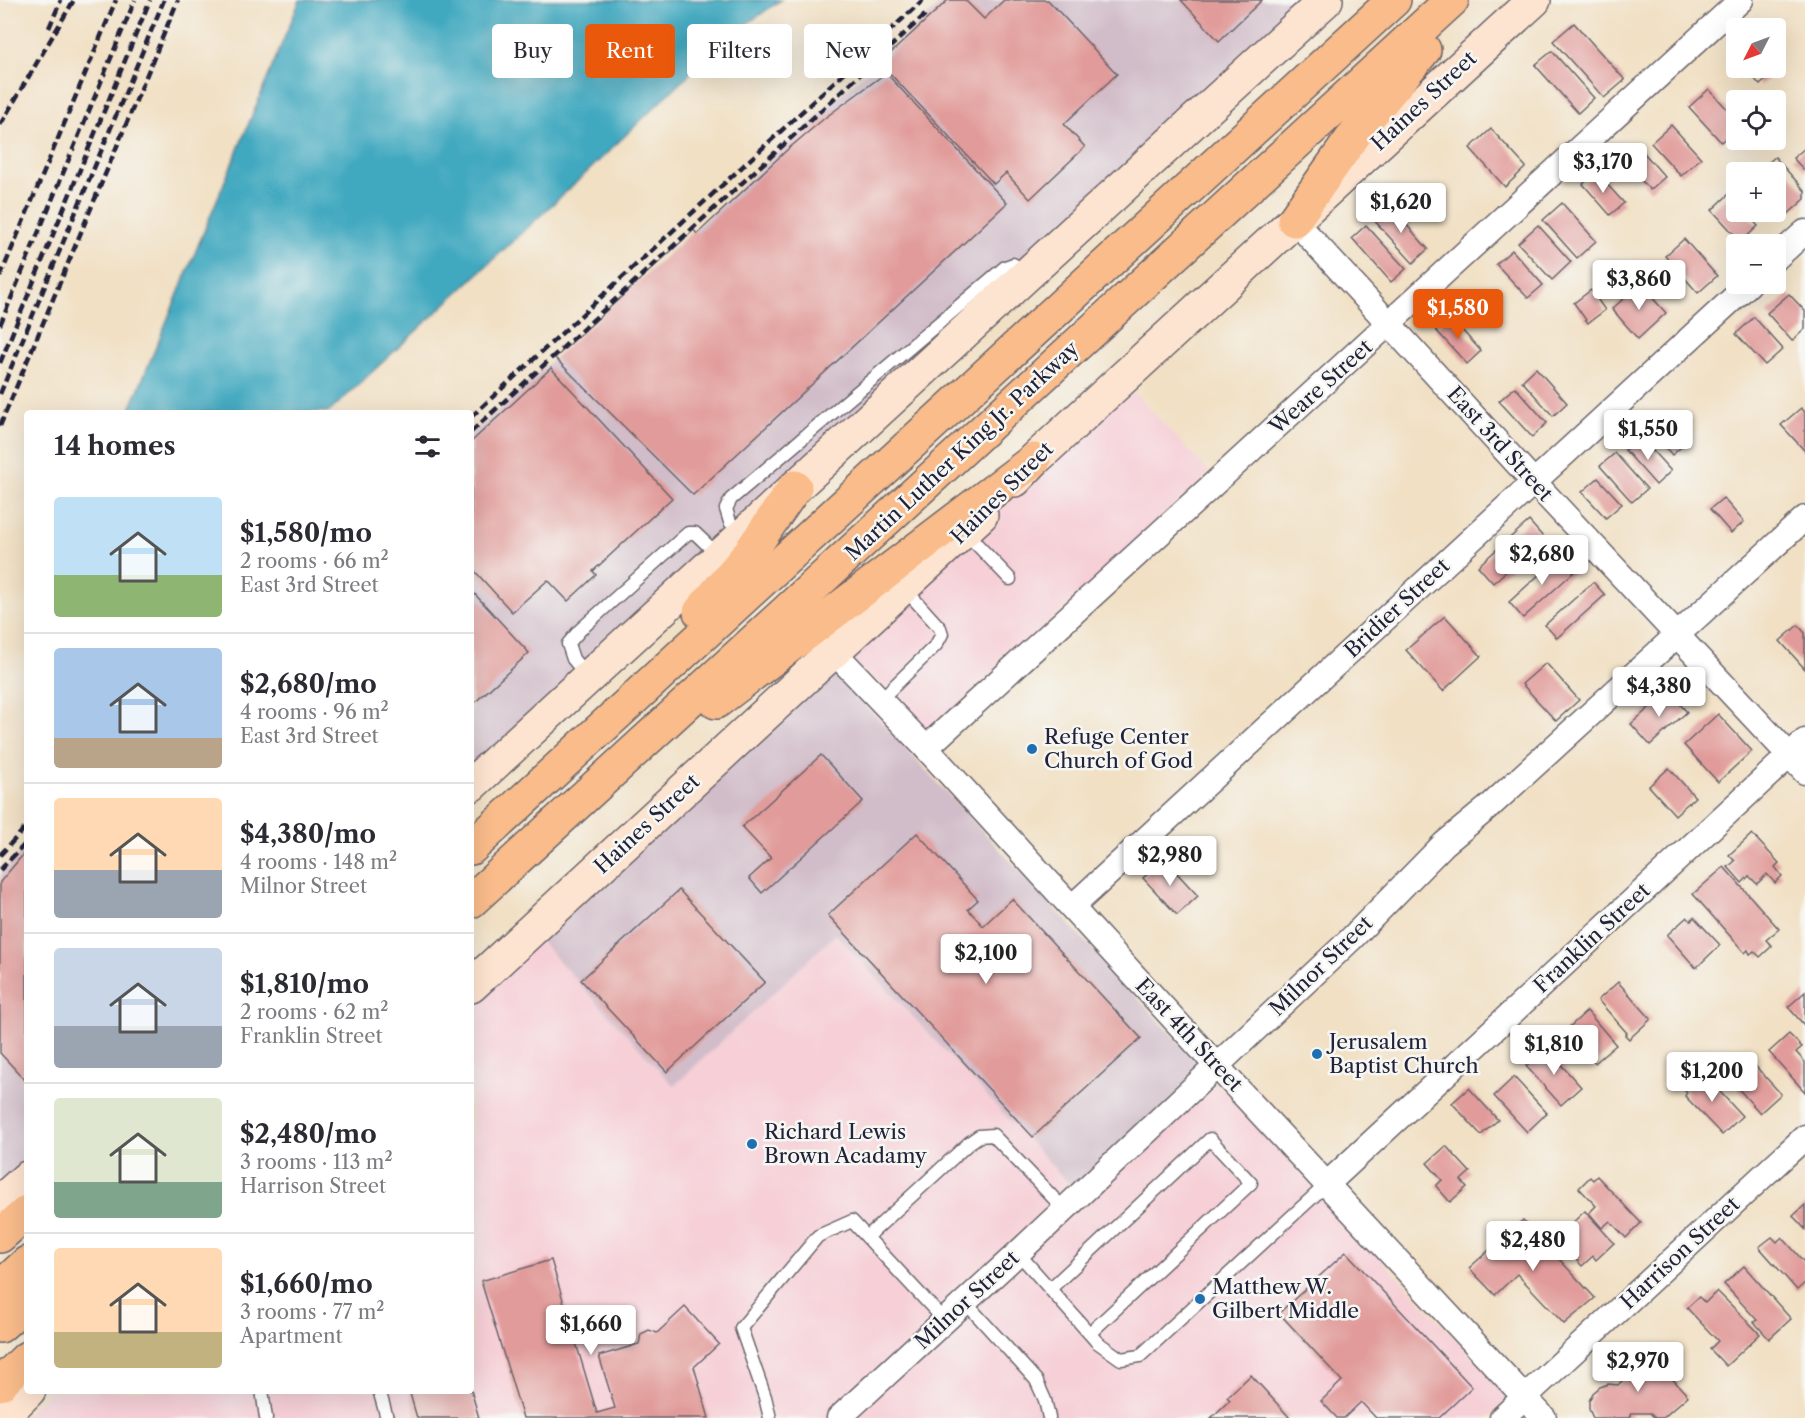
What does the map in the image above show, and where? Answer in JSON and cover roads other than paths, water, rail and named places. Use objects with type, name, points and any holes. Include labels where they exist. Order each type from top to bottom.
[{"type":"highway","name":"Martin Luther King Jr. Parkway","points":[[474,845],[1394,0]]},
{"type":"highway","name":"Martin Luther King Jr. Parkway","points":[[476,898],[1452,0]]},
{"type":"highway","points":[[1294,220],[1366,119],[1467,0]]},
{"type":"highway","points":[[568,813],[784,652],[1034,460]]},
{"type":"highway","points":[[591,736],[748,555],[795,487]]},
{"type":"highway","points":[[0,1236],[24,1215]]},
{"type":"highway","points":[[0,1288],[24,1266]]},
{"type":"highway","points":[[0,1326],[24,1305]]},
{"type":"street","points":[[474,782],[1326,0]]},
{"type":"street","name":"Haines Street","points":[[474,983],[903,588],[964,531],[1034,460],[1534,0]]},
{"type":"street","name":"Weare Street","points":[[926,748],[1741,0]]},
{"type":"street","name":"East 3rd Street","points":[[1294,220],[1677,634],[1800,756]]},
{"type":"street","points":[[1786,249],[1805,232]]},
{"type":"street","name":"Bridier Street","points":[[1072,907],[1738,294]]},
{"type":"street","name":"Milnor Street","points":[[839,1418],[1350,940],[1444,844],[1490,806],[1805,518]]},
{"type":"street","name":"East 4th Street","points":[[834,652],[926,748],[1544,1418]]},
{"type":"street","name":"Franklin Street","points":[[1327,1184],[1800,756]]},
{"type":"street","name":"Harrison Street","points":[[1502,1418],[1805,1137]]},
{"type":"street","points":[[0,1202],[24,1181]]},
{"type":"street","points":[[0,1413],[19,1375]]},
{"type":"lane","points":[[743,534],[730,522],[726,509],[731,499],[1005,267],[1013,264],[1026,275]]},
{"type":"lane","points":[[964,531],[1010,579]]},
{"type":"lane","points":[[880,700],[936,645],[942,634],[940,628],[903,588]]},
{"type":"lane","points":[[867,1237],[979,1136],[993,1135],[1064,1209]]},
{"type":"lane","points":[[1050,1289],[1210,1139],[1251,1183],[1090,1334]]},
{"type":"lane","points":[[1018,1253],[1097,1342],[1121,1359],[1140,1356],[1327,1184]]},
{"type":"lane","points":[[770,1418],[741,1328],[818,1236],[852,1221],[945,1321]]},
{"type":"lane","points":[[965,1302],[1036,1380],[1045,1400],[1049,1418]]},
{"type":"lane","points":[[263,1394],[267,1418]]},
{"type":"lane","points":[[380,1394],[387,1418]]},
{"type":"water","points":[[300,0],[781,0],[747,24],[687,24],[687,76],[331,410],[130,410]]},
{"type":"railway","points":[[49,28],[61,0]]},
{"type":"railway","points":[[0,125],[74,0]]},
{"type":"railway","points":[[0,277],[116,0]]},
{"type":"railway","points":[[0,325],[135,0]]},
{"type":"railway","points":[[0,363],[150,0]]},
{"type":"railway","points":[[0,394],[164,0]]},
{"type":"railway","points":[[0,426],[178,0]]},
{"type":"railway","points":[[474,414],[923,0]]},
{"type":"railway","points":[[474,429],[927,13]]},
{"type":"railway","points":[[0,855],[24,829]]},
{"type":"railway","points":[[0,870],[24,845]]},
{"type":"place","name":"Refuge Center Church of God","points":[[1032,749]]},
{"type":"place","name":"Jerusalem Baptist Church","points":[[1317,1054]]},
{"type":"place","name":"Richard Lewis Brown Acadamy","points":[[752,1144]]},
{"type":"place","name":"Matthew W. Gilbert Middle","points":[[1200,1299]]}]
